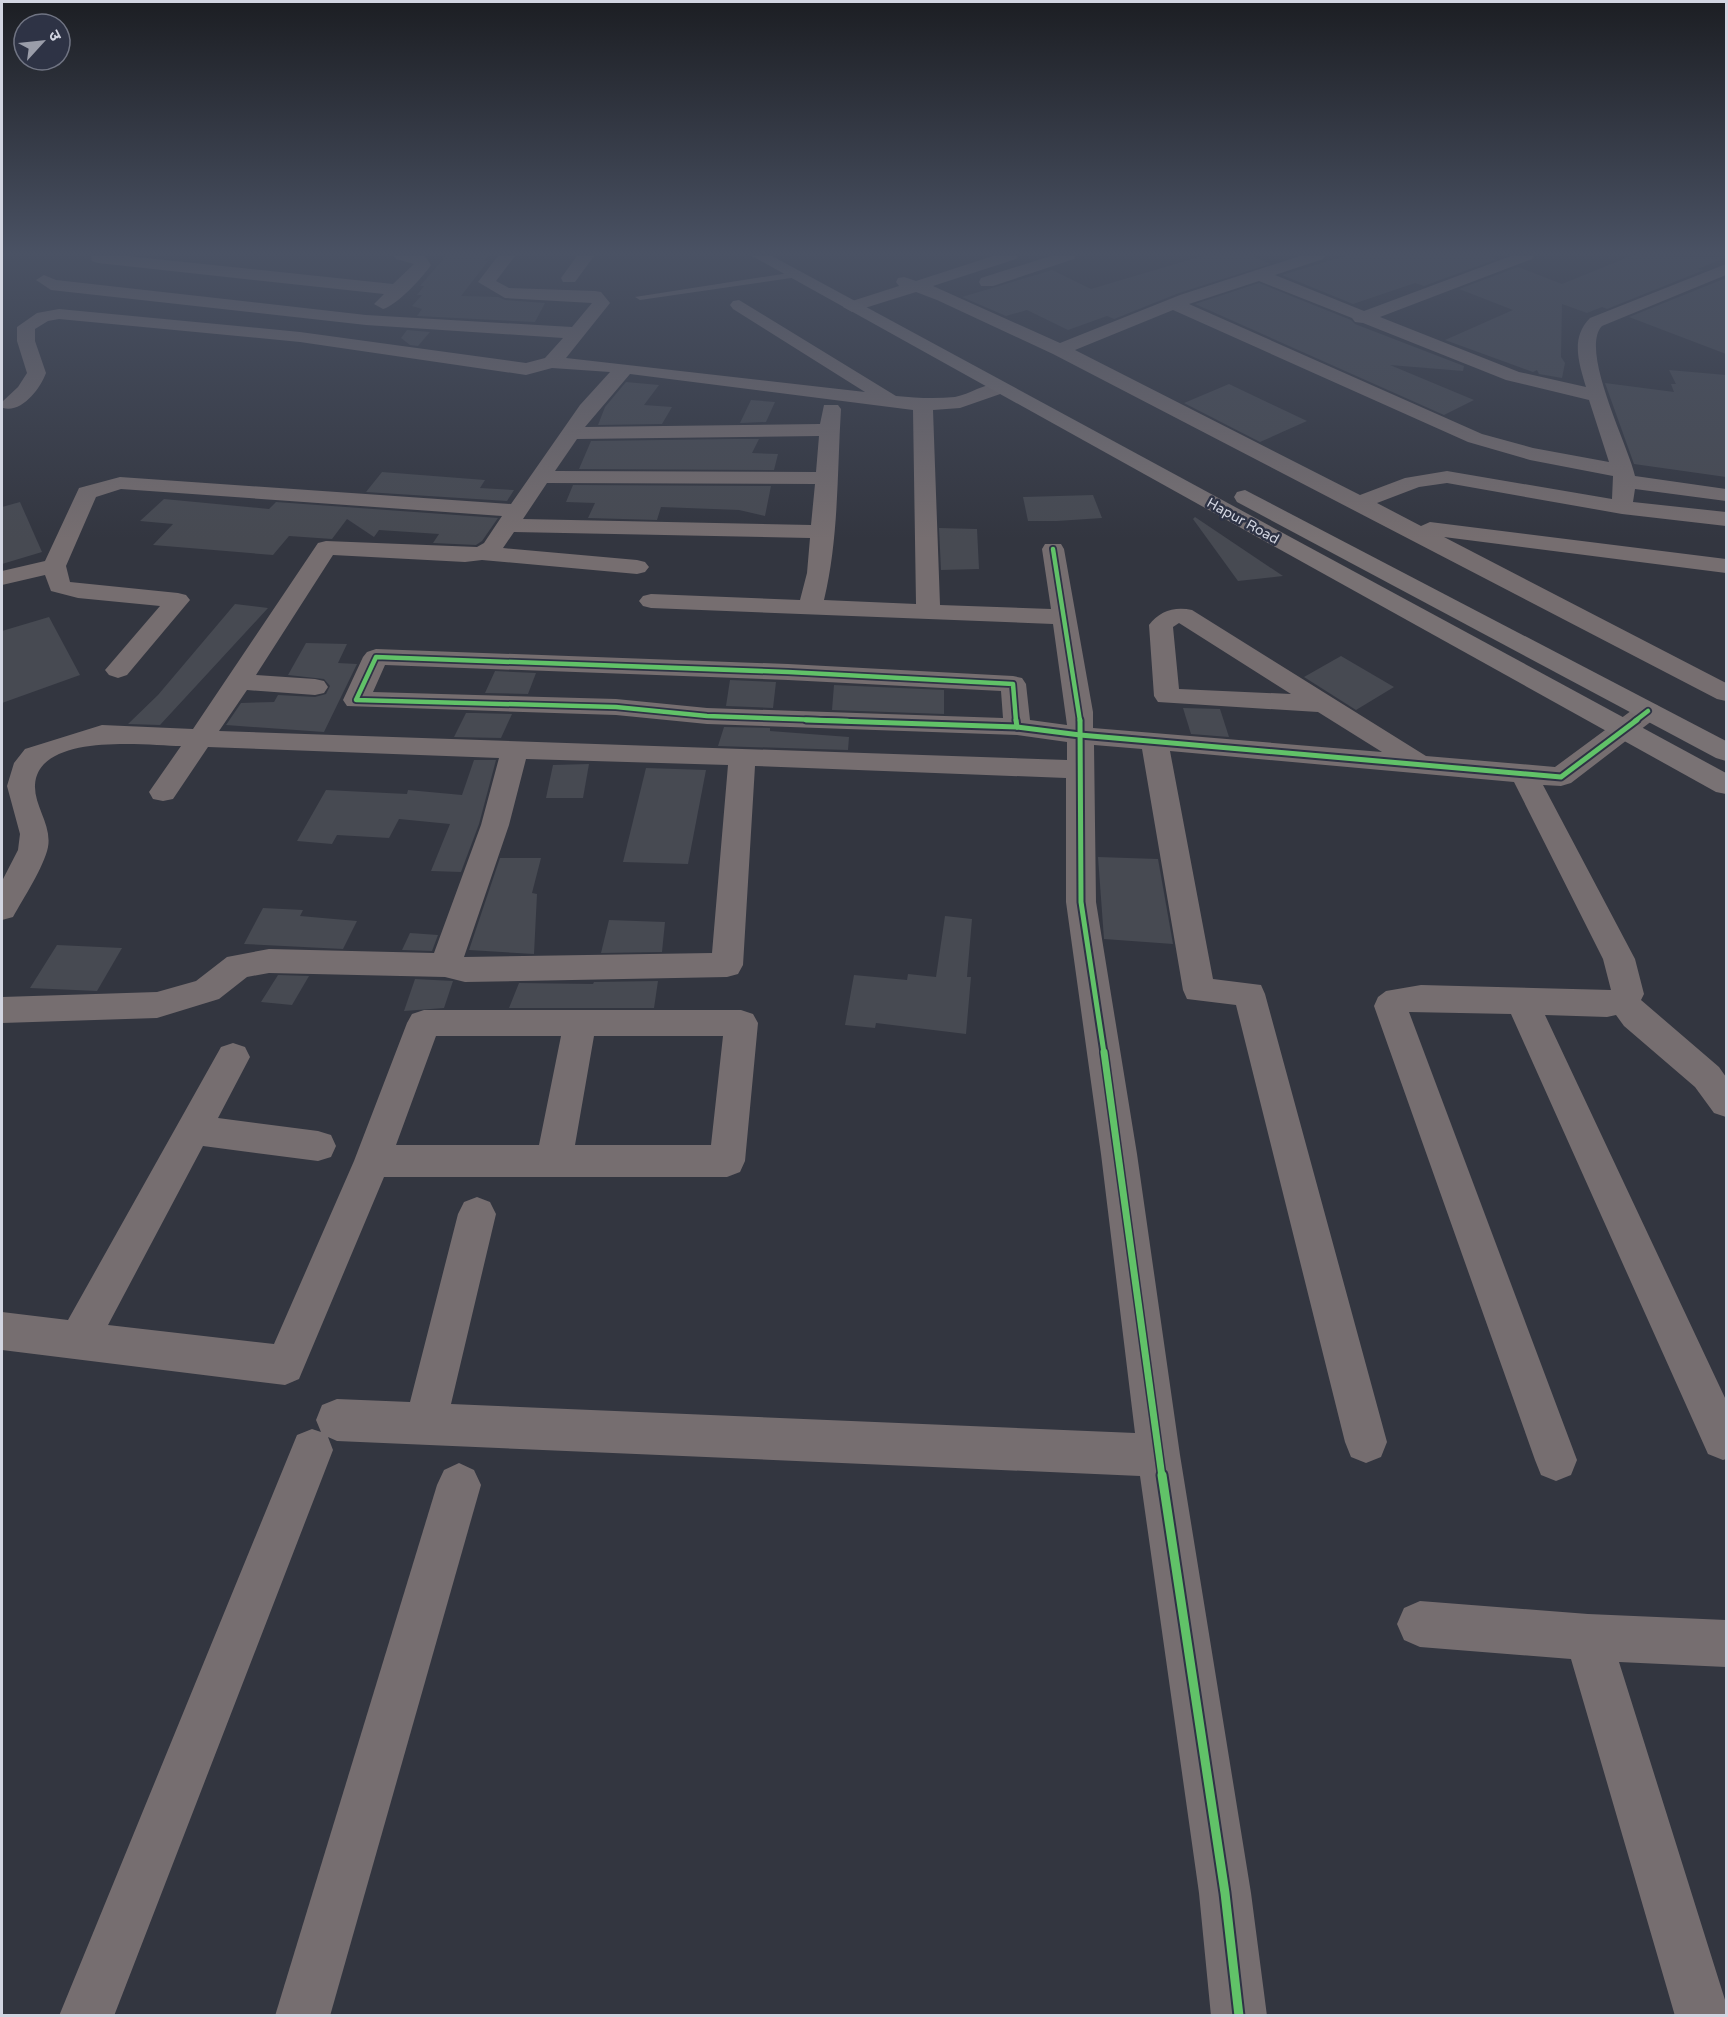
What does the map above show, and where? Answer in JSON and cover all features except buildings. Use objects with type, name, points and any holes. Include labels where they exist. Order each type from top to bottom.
[{"type":"main road","name":"Hapur Road","points":[[938,350],[999,388],[1726,785]]},
{"type":"main road","name":"Hapur Road","points":[[956,350],[1206,476]]},
{"type":"main road","name":"Hapur Road","points":[[1227,488],[1726,752]]},
{"type":"street","points":[[10,404],[24,393],[38,375],[38,367],[31,350]]},
{"type":"street","points":[[388,350],[526,369],[552,362],[625,368],[923,405],[960,402],[999,388]]},
{"type":"street","points":[[552,362],[562,350]]},
{"type":"street","points":[[811,350],[894,402]]},
{"type":"street","points":[[1060,350],[1407,526],[1726,693]]},
{"type":"street","points":[[1277,350],[1475,438],[1530,454],[1624,476],[1726,495]]},
{"type":"street","points":[[1445,350],[1513,376],[1598,396]]},
{"type":"street","points":[[1588,350],[1598,396],[1624,476],[1622,507]]},
{"type":"street","points":[[482,553],[492,548],[587,409],[625,368]]},
{"type":"street","points":[[810,607],[819,573],[832,395]]},
{"type":"street","points":[[923,405],[928,611]]},
{"type":"street","points":[[571,433],[830,430]]},
{"type":"street","points":[[541,477],[827,478]]},
{"type":"street","points":[[1360,503],[1424,478],[1447,477],[1622,507],[1726,519]]},
{"type":"street","points":[[118,670],[178,600],[78,591],[58,586],[54,566],[87,493],[120,483],[513,518],[823,532]]},
{"type":"street","points":[[1407,526],[1726,566]]},
{"type":"street","points":[[163,792],[239,682],[326,548],[465,555],[482,553],[637,567]]},
{"type":"street","points":[[1053,549],[1080,712],[1081,902],[1119,1154],[1159,1455],[1226,1893],[1239,2016]]},
{"type":"street","points":[[2,578],[54,566]]},
{"type":"street","points":[[651,601],[1064,617]]},
{"type":"street","points":[[1324,704],[1167,696],[1161,625],[1171,617],[1183,615],[1421,764]]},
{"type":"street","points":[[1017,727],[1014,684],[788,672],[376,657],[356,700],[616,707],[707,716],[1017,727],[1080,752]]},
{"type":"street","points":[[239,682],[315,687]]},
{"type":"street","points":[[2,909],[33,849],[35,834],[21,786],[24,770],[35,755],[65,742],[102,734],[515,750],[742,756],[1080,752],[1154,741],[1561,777],[1648,711]]},
{"type":"street","points":[[1154,741],[1198,990],[1249,994],[1366,1442]]},
{"type":"street","points":[[445,965],[495,825],[515,750]]},
{"type":"street","points":[[2,1010],[157,1005],[207,990],[237,966],[269,961],[445,965],[465,970],[727,965],[742,756]]},
{"type":"street","points":[[1523,773],[1619,959],[1628,994],[1623,1000],[1607,1004],[1420,998],[1398,1000],[1390,1006],[1556,1460]]},
{"type":"street","points":[[1623,1000],[1636,1017],[1707,1077],[1726,1103]]},
{"type":"street","points":[[1522,1001],[1723,1439]]},
{"type":"street","points":[[2,1331],[285,1365],[372,1161],[424,1023],[741,1023],[727,1161],[372,1161]]},
{"type":"street","points":[[554,1161],[580,1023]]},
{"type":"street","points":[[78,1341],[233,1057]]},
{"type":"street","points":[[193,1130],[318,1146]]},
{"type":"street","points":[[425,1424],[477,1214]]},
{"type":"street","points":[[86,2016],[325,1435],[425,1424],[1159,1455]]},
{"type":"street","points":[[308,2016],[302,2015],[459,1485]]},
{"type":"street","points":[[1420,1624],[1588,1637],[1726,1644]]},
{"type":"street","points":[[1588,1637],[1703,2016]]},
{"type":"cycle path","points":[[1053,549],[1080,712],[1081,902],[1119,1154],[1159,1455],[1225,1893],[1239,2016]]},
{"type":"cycle path","points":[[1017,727],[1013,684],[788,672],[376,657],[356,700],[616,707],[707,716],[1017,727],[1080,735],[1561,777],[1648,711]]}]
